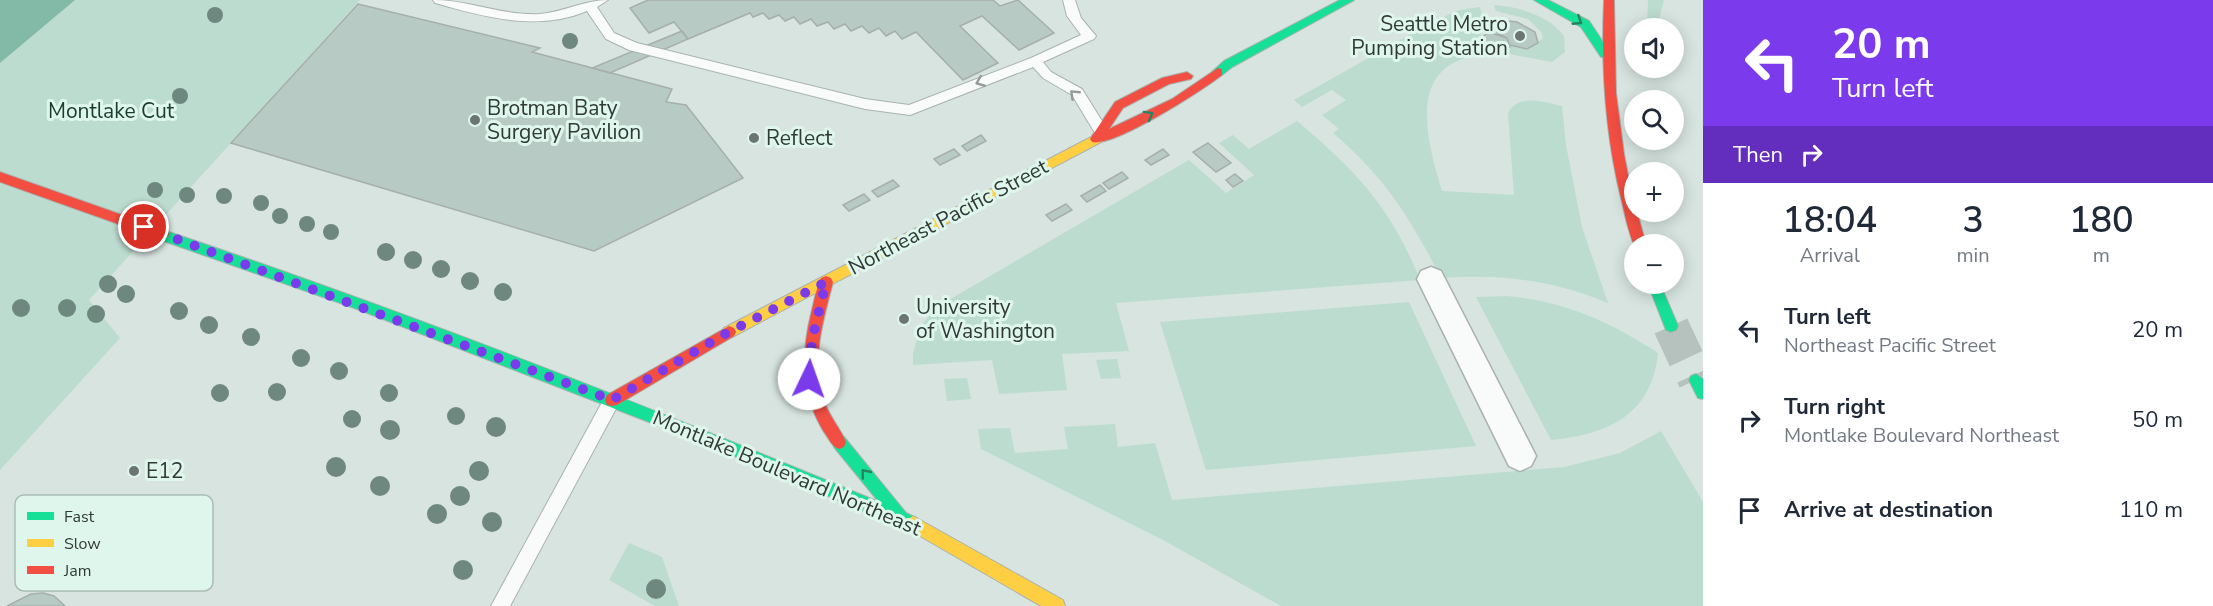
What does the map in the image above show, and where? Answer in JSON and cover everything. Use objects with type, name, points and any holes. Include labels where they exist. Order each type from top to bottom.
[{"type":"main road","name":"Northeast Pacific Street","points":[[612,400],[725,334],[1100,135],[1136,123],[1197,90],[1228,64],[1349,0]]},
{"type":"main road","points":[[1539,0],[1585,24],[1605,54]]},
{"type":"main road","points":[[1610,0],[1605,54],[1607,98],[1618,169],[1637,234]]},
{"type":"main road","name":"Northeast Pacific Street","points":[[1100,135],[1119,105],[1166,81],[1228,64]]},
{"type":"main road","name":"Montlake Boulevard Northeast","points":[[0,177],[351,301],[612,400],[902,518],[1057,606]]},
{"type":"main road","points":[[826,282],[812,340],[809,379],[818,409],[839,441],[902,518]]},
{"type":"main road","points":[[1658,294],[1671,326]]},
{"type":"main road","points":[[1696,380],[1703,393]]},
{"type":"street","points":[[1431,279],[1520,456]]},
{"type":"lane","points":[[439,0],[520,20],[550,19],[596,3],[610,36],[633,47],[865,104],[910,110],[1035,61],[1090,36],[1078,25],[1070,12],[1069,0]]},
{"type":"lane","points":[[1035,61],[1047,75],[1077,92],[1100,135]]},
{"type":"lane","points":[[500,606],[612,400]]},
{"type":"green space","name":"Montlake Cut","points":[[0,0],[360,0],[89,300],[120,338],[0,470]]},
{"type":"green space","points":[[1648,0],[1664,0],[1660,18],[1647,18]]},
{"type":"green space","points":[[1494,5],[1523,10],[1541,17],[1564,36],[1565,52],[1552,62],[1504,53],[1503,50],[1510,45],[1530,47],[1543,39],[1542,33],[1528,19],[1496,11]]},
{"type":"green space","points":[[1480,7],[1482,15],[1478,20],[1482,41],[1497,54],[1468,57],[1447,67],[1435,81],[1428,100],[1427,121],[1430,144],[1442,191],[1514,195],[1508,113],[1519,103],[1532,100],[1562,106],[1566,145],[1582,227],[1608,303],[1567,289],[1526,280],[1485,277],[1441,278],[1419,236],[1382,182],[1333,133],[1339,129],[1322,115],[1346,100],[1332,90],[1302,107],[1294,100],[1436,20],[1460,10]]},
{"type":"green space","points":[[1297,121],[1337,156],[1384,211],[1409,254],[1420,280],[1116,303],[1129,351],[1062,354],[1067,390],[999,394],[992,360],[913,365],[913,353],[920,329],[926,319],[942,304],[1189,160],[1226,193],[1254,175],[1219,143],[1233,135],[1249,149]]},
{"type":"green space","points":[[1507,296],[1548,303],[1586,315],[1623,332],[1658,353],[1654,374],[1647,392],[1623,418],[1608,427],[1590,433],[1551,440],[1476,297]]},
{"type":"green space","points":[[1409,302],[1476,446],[1206,470],[1160,322]]},
{"type":"green space","points":[[1117,359],[1121,378],[1101,379],[1096,360]]},
{"type":"green space","points":[[967,378],[971,399],[947,401],[944,379]]},
{"type":"green space","points":[[1115,424],[1118,447],[1155,443],[1172,500],[1564,467],[1620,453],[1661,431],[1703,502],[1703,606],[1281,606],[1163,540],[981,449],[978,429],[1010,428],[1015,453],[1068,449],[1064,427]]},
{"type":"green space","points":[[629,543],[662,557],[679,606],[655,606],[609,580]]},
{"type":"shaded area","name":"Montlake Cut","points":[[0,0],[75,0],[0,63]]},
{"type":"building","points":[[648,0],[993,0],[1000,6],[1018,0],[1054,33],[1019,50],[982,16],[960,26],[998,63],[963,80],[916,32],[902,39],[895,31],[886,36],[879,28],[869,33],[862,26],[851,31],[845,24],[834,29],[828,22],[817,26],[811,19],[800,24],[794,17],[785,21],[779,15],[769,19],[763,13],[753,17],[750,13],[688,39],[674,22],[649,33],[630,8]]},
{"type":"building","name":"Brotman Baty Surgery Pavilion","points":[[358,4],[540,48],[532,52],[672,89],[666,102],[686,105],[743,178],[594,251],[231,143]]},
{"type":"building","name":"Seattle Metro Pumping Station","points":[[1508,21],[1517,22],[1535,32],[1538,43],[1527,49],[1510,45],[1507,38],[1497,33],[1497,28]]},
{"type":"building","points":[[682,31],[688,39],[610,73],[592,68]]},
{"type":"building","points":[[1488,32],[1507,38],[1510,47],[1500,51],[1486,45],[1482,38]]},
{"type":"building","points":[[981,135],[986,141],[967,151],[962,146]]},
{"type":"building","points":[[1208,143],[1231,163],[1216,172],[1193,152]]},
{"type":"building","points":[[954,149],[960,155],[940,165],[934,159]]},
{"type":"building","points":[[1163,149],[1169,155],[1151,165],[1145,160]]},
{"type":"building","points":[[1122,172],[1128,178],[1109,189],[1103,183]]},
{"type":"building","points":[[1235,174],[1243,181],[1233,187],[1226,180]]},
{"type":"building","points":[[893,180],[899,186],[878,197],[872,191]]},
{"type":"building","points":[[1100,185],[1106,191],[1087,202],[1081,196]]},
{"type":"building","points":[[864,194],[870,200],[849,211],[843,205]]},
{"type":"building","points":[[1066,204],[1072,210],[1052,221],[1046,215]]},
{"type":"building","points":[[43,593],[54,596],[65,606],[7,606],[31,594]]},
{"type":"tunnel","points":[[1671,326],[1696,380]]},
{"type":"traffic: fast","points":[[1218,72],[1228,64],[1349,0]]},
{"type":"traffic: fast","points":[[1539,0],[1585,24],[1605,54]]},
{"type":"traffic: fast","points":[[163,235],[362,305],[716,441],[913,524]]},
{"type":"traffic: fast","points":[[1658,294],[1671,326]]},
{"type":"traffic: fast","points":[[1696,380],[1703,393]]},
{"type":"traffic: fast","points":[[839,442],[899,515]]},
{"type":"traffic: slow","points":[[729,332],[1099,138]]},
{"type":"traffic: slow","points":[[913,524],[1057,606]]},
{"type":"traffic: jam","points":[[1609,0],[1608,63],[1613,124],[1624,184],[1637,234]]},
{"type":"traffic: jam","points":[[1099,138],[1161,110],[1191,93],[1218,72]]},
{"type":"traffic: jam","points":[[1096,139],[1119,105],[1166,81],[1187,76]]},
{"type":"traffic: jam","points":[[0,177],[163,235]]},
{"type":"traffic: jam","points":[[826,282],[815,326],[810,364],[817,402],[839,442]]},
{"type":"traffic: jam","points":[[612,400],[729,332]]},
{"type":"place","name":"Seattle Metro Pumping Station","points":[[1520,36]]},
{"type":"place","name":"Brotman Baty Surgery Pavilion","points":[[475,120]]},
{"type":"place","name":"Reflect","points":[[754,138]]},
{"type":"place","name":"University of Washington","points":[[904,319]]},
{"type":"place","name":"E12","points":[[134,471]]},
{"type":"route","points":[[144,227],[362,305],[612,400],[725,334],[826,282],[812,340],[809,379]]}]
